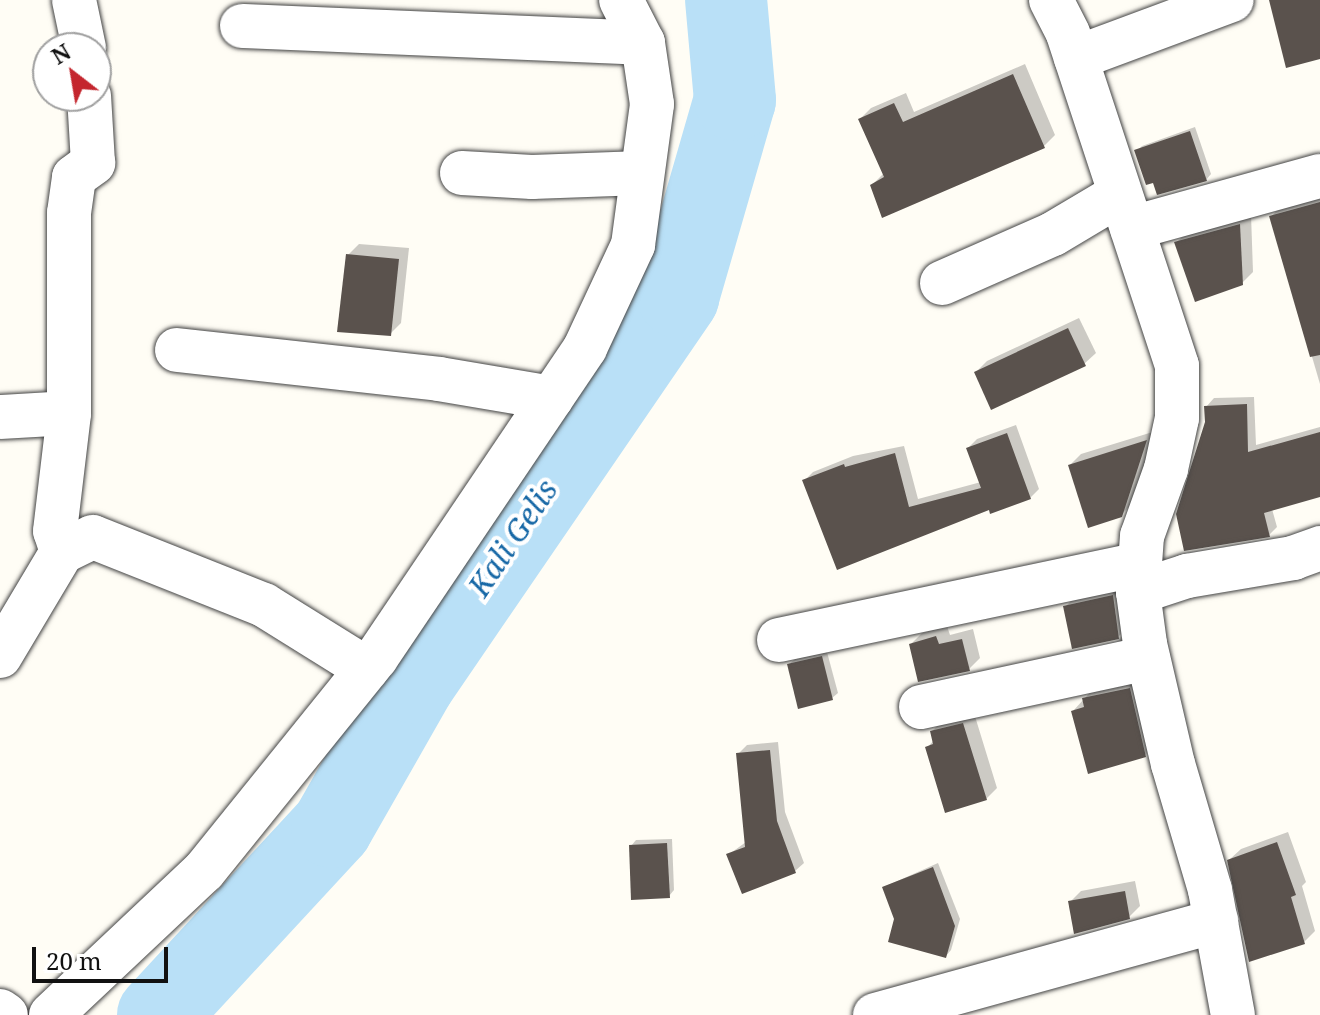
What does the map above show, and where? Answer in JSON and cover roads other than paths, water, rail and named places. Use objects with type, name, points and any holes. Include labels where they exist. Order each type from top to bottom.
[{"type":"street","points":[[74,0],[81,32]]},
{"type":"street","points":[[51,1015],[204,871],[367,669],[585,348],[633,245],[652,104],[643,43],[621,0]]},
{"type":"street","points":[[1051,0],[1076,58],[1177,366],[1177,418],[1166,469],[1142,536],[1139,578],[1148,658],[1216,921],[1233,1015]]},
{"type":"street","points":[[1076,58],[1232,0]]},
{"type":"street","points":[[242,26],[643,43]]},
{"type":"street","points":[[62,552],[55,531],[69,413],[69,213],[74,177],[93,163],[90,112]]},
{"type":"street","points":[[462,173],[532,177],[642,173]]},
{"type":"street","points":[[942,283],[1053,234],[1126,211],[1320,176]]},
{"type":"street","points":[[177,350],[439,379],[551,398]]},
{"type":"street","points":[[0,417],[69,413]]},
{"type":"street","points":[[0,656],[62,552],[93,537],[183,570],[264,605],[367,669]]},
{"type":"street","points":[[779,640],[1139,578],[1187,576],[1293,558],[1320,548]]},
{"type":"street","points":[[921,707],[1148,658]]},
{"type":"street","points":[[875,1015],[1216,921]]},
{"type":"street","points":[[0,1011],[6,1015]]},
{"type":"waterway","name":"Kali Gelis","points":[[158,1015],[332,827],[414,683],[678,297],[735,100],[726,0]]}]
